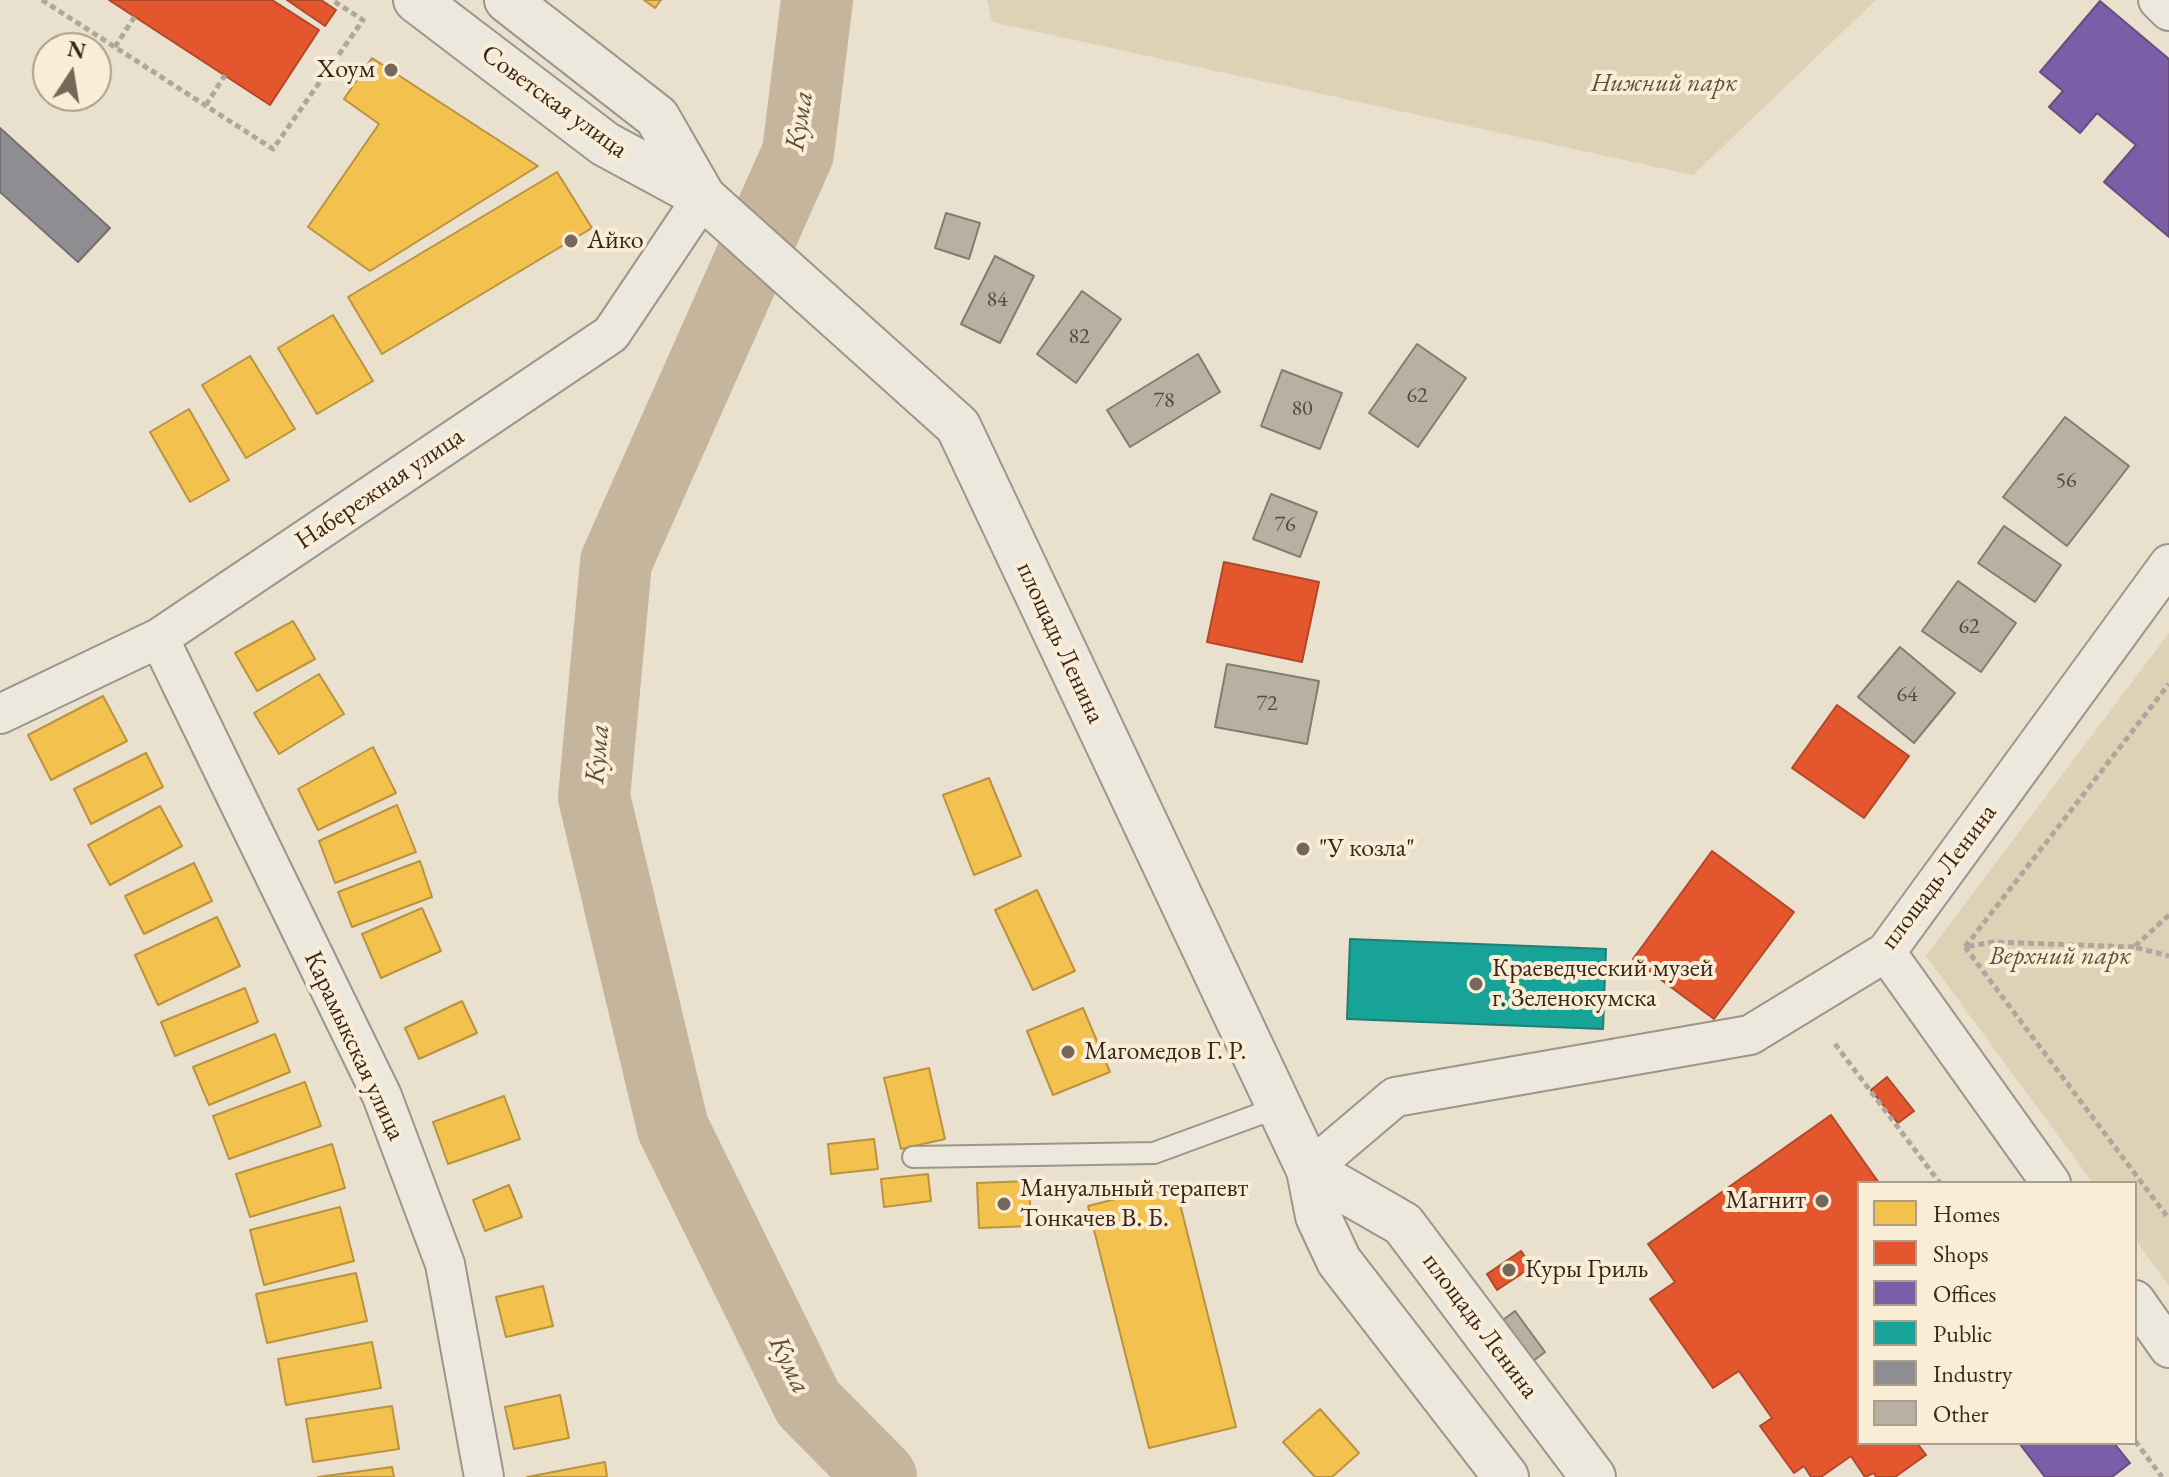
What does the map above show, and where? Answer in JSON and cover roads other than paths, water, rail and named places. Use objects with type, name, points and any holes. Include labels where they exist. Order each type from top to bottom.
[{"type":"street","name":"Советская улица","points":[[416,0],[605,144],[703,197]]},
{"type":"street","name":"Советская улица","points":[[507,0],[657,117],[703,197]]},
{"type":"street","points":[[2158,0],[2169,11]]},
{"type":"street","name":"площадь Ленина","points":[[703,197],[958,426],[1309,1170],[1318,1216],[1339,1261],[1506,1477]]},
{"type":"street","name":"Набережная улица","points":[[0,714],[159,638],[611,334],[703,197]]},
{"type":"street","name":"площадь Ленина","points":[[1309,1170],[1395,1097],[1750,1035],[1886,952],[2169,564]]},
{"type":"street","name":"Карамыкская улица","points":[[159,638],[382,1096],[445,1264],[484,1477]]},
{"type":"street","points":[[1886,952],[2050,1181]]},
{"type":"street","name":"площадь Ленина","points":[[1309,1170],[1403,1224],[1593,1477]]},
{"type":"street","points":[[2137,1303],[2169,1348]]},
{"type":"lane","points":[[913,1157],[1154,1153],[1279,1107]]},
{"type":"waterway","name":"Кума","points":[[817,0],[798,153],[616,562],[594,797],[673,1128],[808,1403],[881,1477]]},
{"type":"place","name":"Хоум","points":[[391,70]]},
{"type":"place","name":"Айко","points":[[571,241]]},
{"type":"place","name":"\"У козла\"","points":[[1303,849]]},
{"type":"place","name":"Краеведческий музей г. Зеленокумска","points":[[1476,984]]},
{"type":"place","name":"Магомедов Г. Р.","points":[[1068,1052]]},
{"type":"place","name":"Магнит","points":[[1822,1201]]},
{"type":"place","name":"Мануальный терапевт Тонкачев В. Б.","points":[[1004,1204]]},
{"type":"place","name":"Куры Гриль","points":[[1509,1270]]},
{"type":"park label","name":"Нижний парк","points":[[1664,84]]},
{"type":"park label","name":"Верхний парк","points":[[2060,957]]}]
